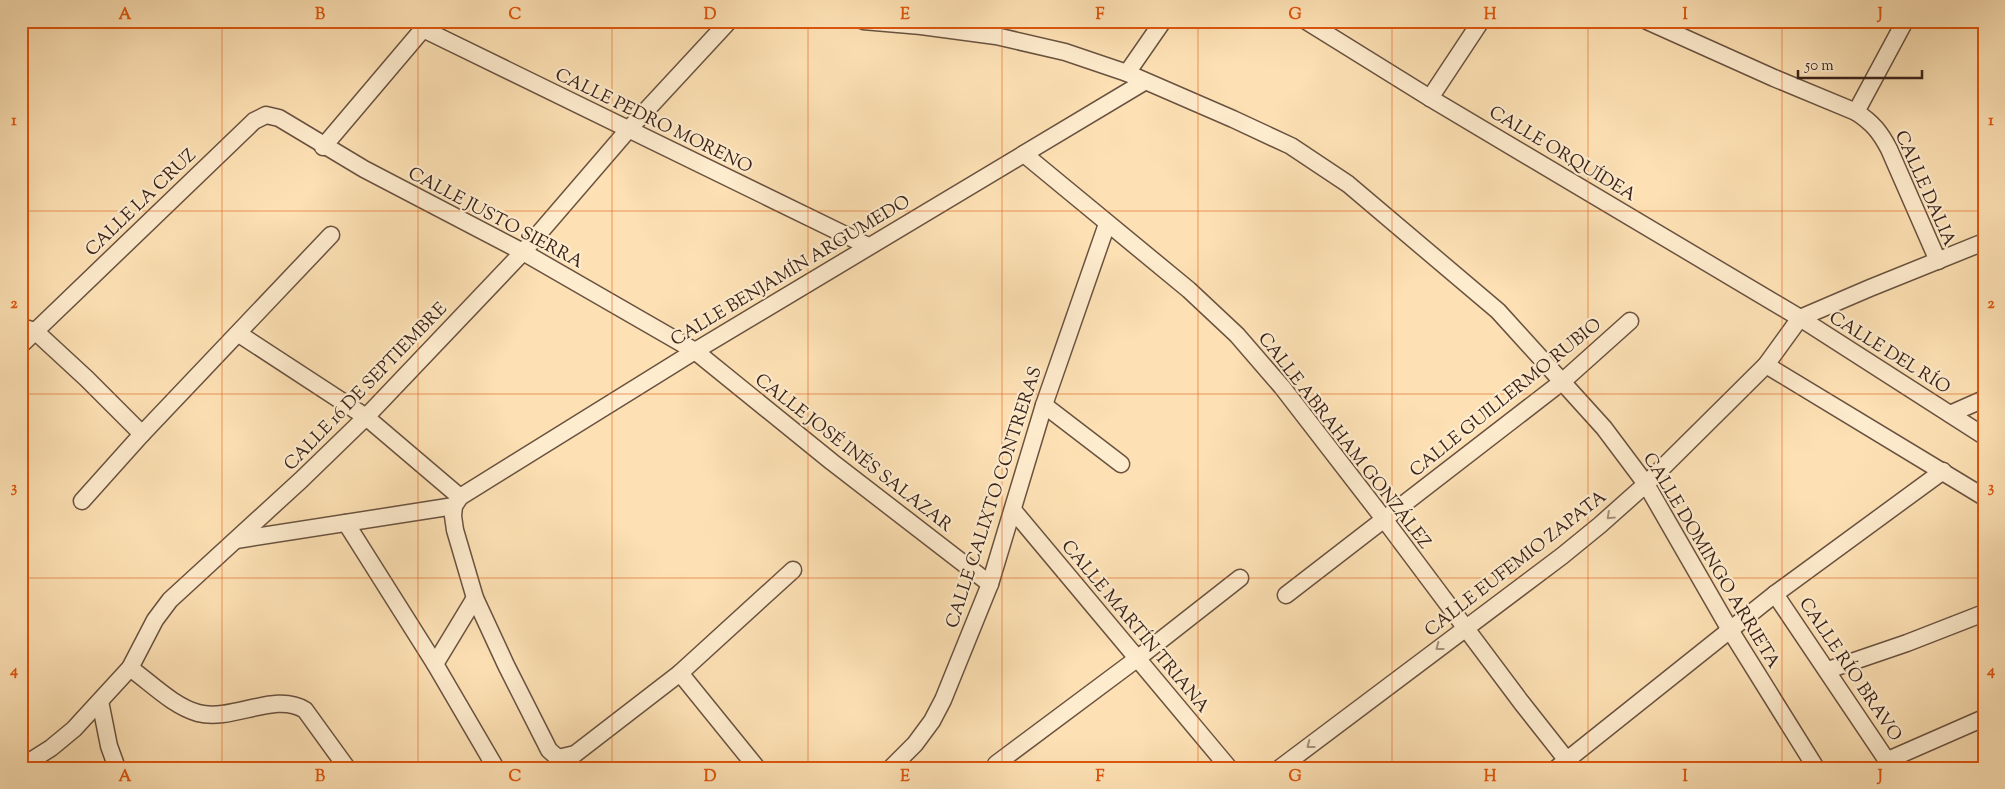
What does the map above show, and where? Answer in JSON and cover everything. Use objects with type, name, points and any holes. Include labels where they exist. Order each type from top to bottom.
[{"type":"street","name":"CALLE 16 DE SEPTIEMBRE","points":[[21,767],[51,748],[74,729],[130,668],[155,620],[170,600],[301,480],[366,417],[523,252],[628,130],[729,21]]},
{"type":"street","name":"CALLE DOMINGO ARRIETA","points":[[863,21],[996,36],[1065,52],[1127,73],[1291,146],[1348,184],[1498,311],[1604,428],[1646,484],[1730,630],[1816,768]]},
{"type":"street","points":[[1127,73],[1163,21]]},
{"type":"street","name":"CALLE ORQUÍDEA","points":[[1306,21],[1797,321]]},
{"type":"street","points":[[1430,98],[1480,21]]},
{"type":"street","name":"CALLE DALIA","points":[[1647,21],[1774,78],[1856,112],[1870,121],[1881,134],[1889,149],[1938,261]]},
{"type":"street","points":[[1856,112],[1905,21]]},
{"type":"street","name":"CALLE PEDRO MORENO","points":[[425,25],[628,130],[868,246]]},
{"type":"street","points":[[324,147],[425,25]]},
{"type":"street","name":"CALLE BENJAMÍN ARGUMEDO","points":[[457,502],[695,351],[1144,82]]},
{"type":"street","name":"CALLE LA CRUZ","points":[[21,345],[28,329],[254,121],[266,116],[279,118]]},
{"type":"street","name":"CALLE JUSTO SIERRA","points":[[279,118],[324,147],[523,252],[695,351]]},
{"type":"street","name":"CALLE ABRAHAM GONZÁLEZ","points":[[1024,154],[1189,290],[1237,335],[1282,387],[1384,519],[1566,765]]},
{"type":"street","name":"CALLE CALIXTO CONTRERAS","points":[[891,768],[915,744],[932,721],[943,700],[990,584],[1044,405],[1107,224]]},
{"type":"street","points":[[82,501],[142,434],[331,235]]},
{"type":"street","points":[[1797,321],[1984,242]]},
{"type":"street","name":"CALLE EUFEMIO ZAPATA","points":[[1280,768],[1562,556],[1600,525],[1646,484],[1771,359],[1797,321]]},
{"type":"street","name":"CALLE DEL RÍO","points":[[1797,321],[1984,436]]},
{"type":"street","name":"CALLE GUILLERMO RUBIO","points":[[1286,595],[1563,381],[1630,322]]},
{"type":"street","points":[[28,329],[88,379],[142,434]]},
{"type":"street","points":[[239,334],[366,417],[457,502]]},
{"type":"street","name":"CALLE JOSÉ INÉS SALAZAR","points":[[695,351],[832,462],[990,584]]},
{"type":"street","points":[[1771,359],[1984,497]]},
{"type":"street","points":[[1950,414],[1984,399]]},
{"type":"street","points":[[1044,405],[1121,464]]},
{"type":"street","points":[[1566,765],[1776,594],[1943,471]]},
{"type":"street","points":[[236,540],[346,523],[457,502]]},
{"type":"street","points":[[457,502],[453,516],[455,530],[475,598],[548,750],[558,758],[575,754],[680,672],[793,570]]},
{"type":"street","name":"CALLE MARTÍN TRIANA","points":[[1013,510],[1229,768]]},
{"type":"street","points":[[346,523],[435,664],[494,765]]},
{"type":"street","points":[[996,764],[1138,658],[1240,578]]},
{"type":"street","name":"CALLE RÍO BRAVO","points":[[1776,594],[1890,764]]},
{"type":"street","points":[[435,664],[475,598]]},
{"type":"street","points":[[1828,670],[1907,643],[1984,613]]},
{"type":"street","points":[[130,668],[181,706],[200,713],[242,712],[281,703],[291,703],[304,710],[347,768]]},
{"type":"street","points":[[680,672],[757,768]]},
{"type":"street","points":[[100,701],[108,746],[117,768]]},
{"type":"street","points":[[1890,764],[1984,718]]}]
